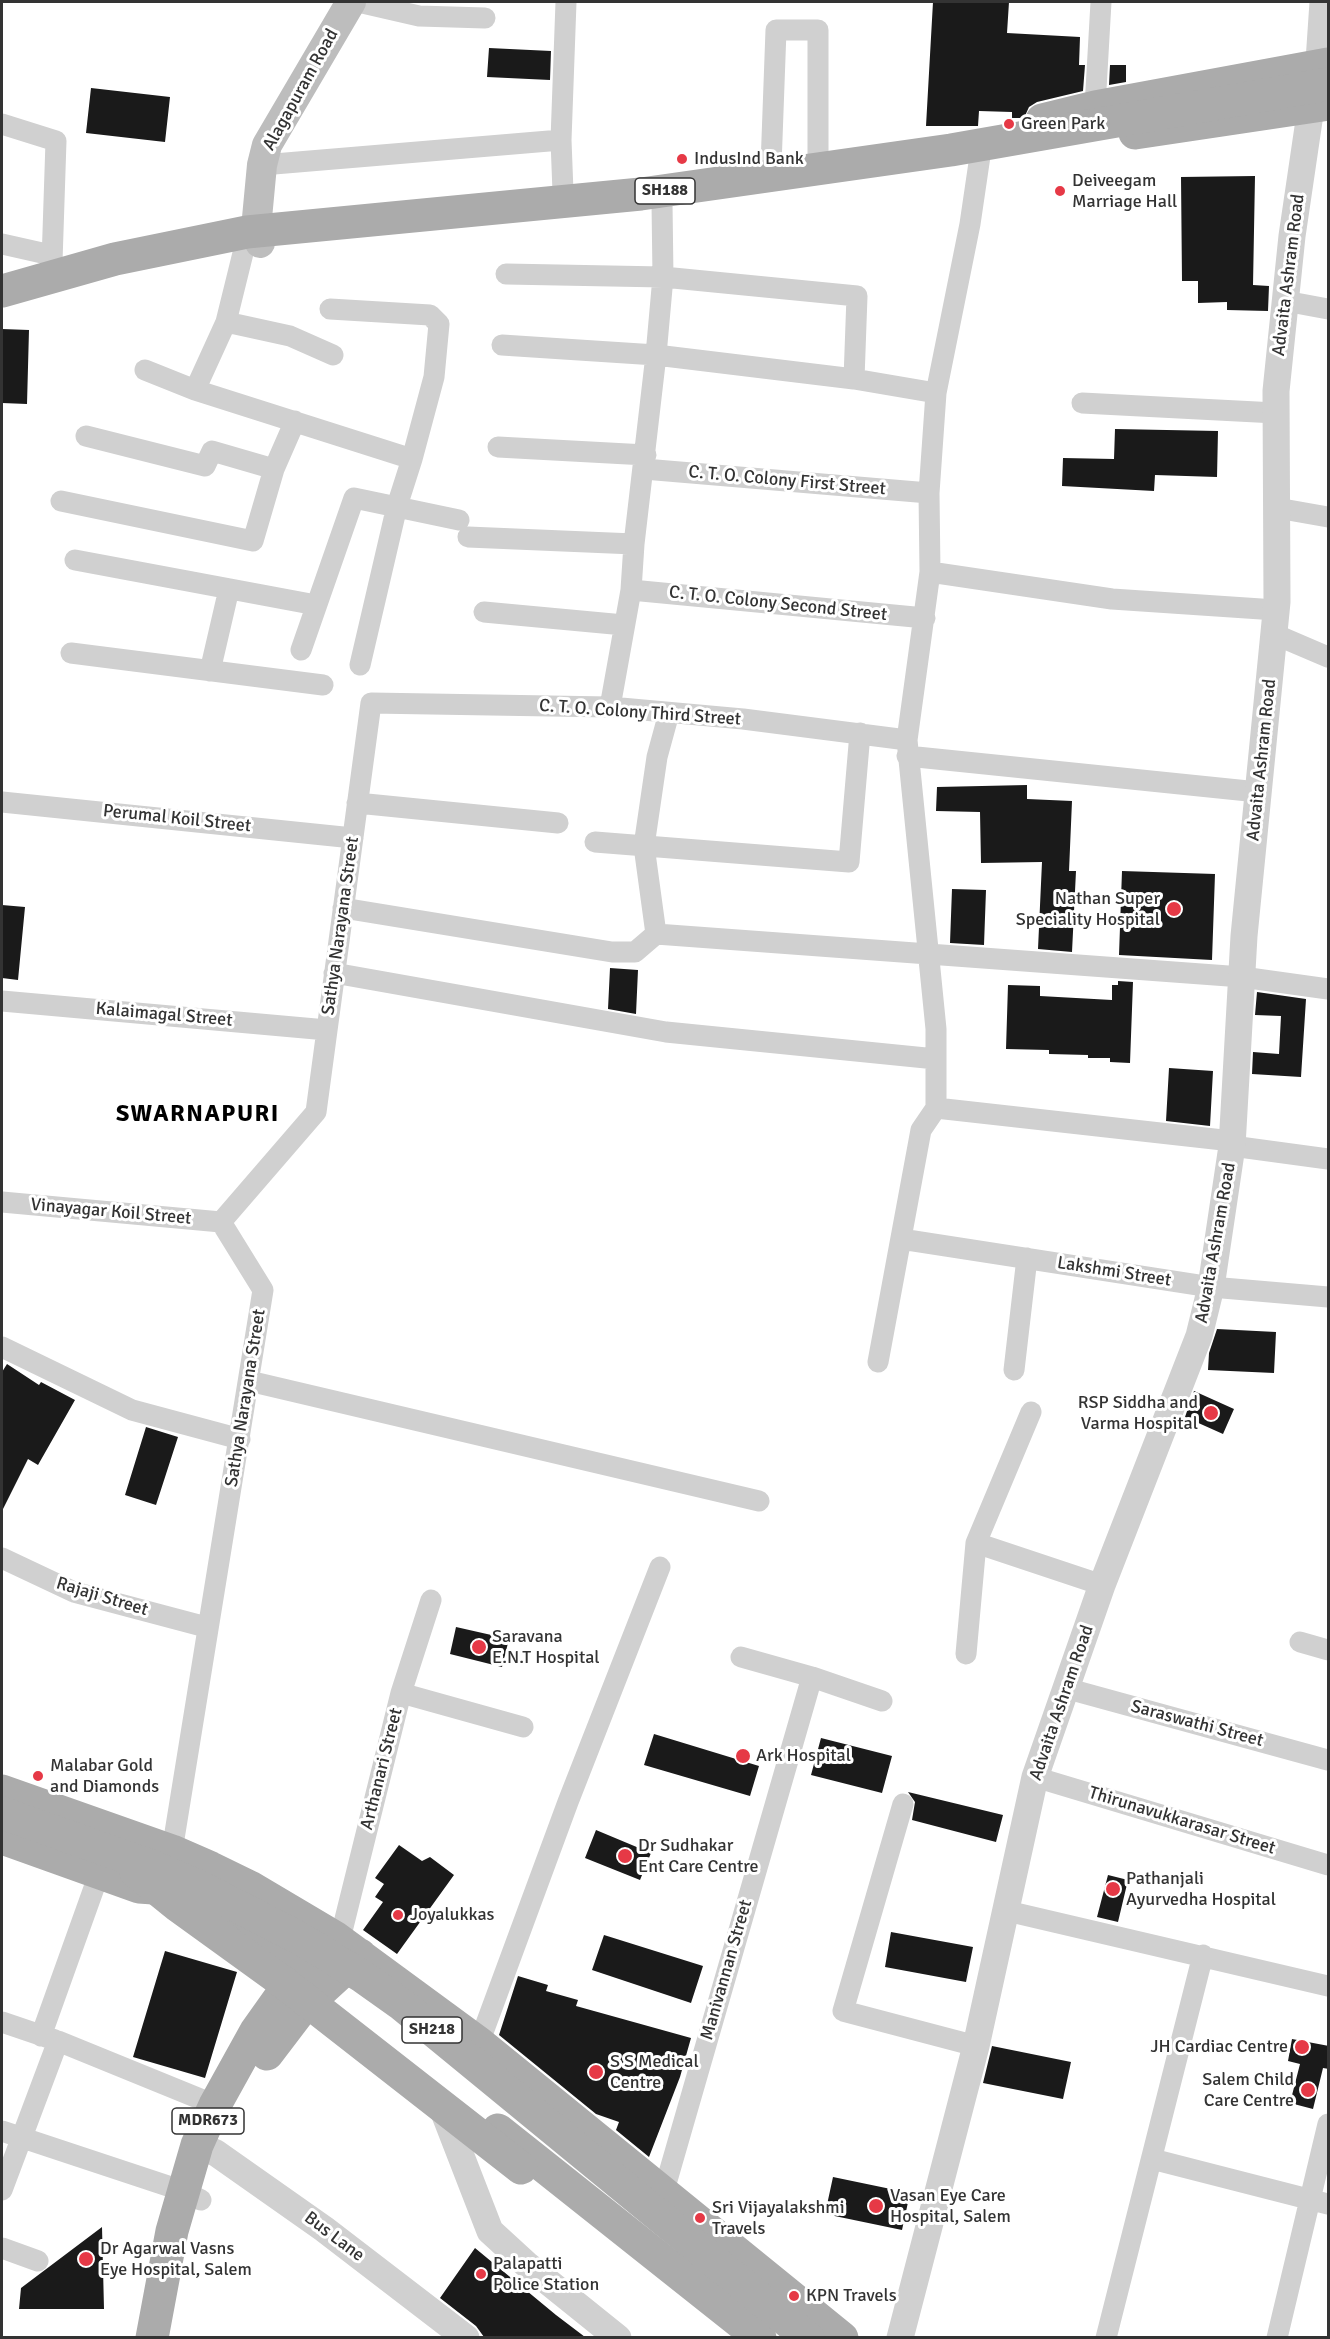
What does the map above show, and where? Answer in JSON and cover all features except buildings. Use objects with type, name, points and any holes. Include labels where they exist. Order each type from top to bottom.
[{"type":"main road","name":"Alagapuram Road","points":[[254,235],[262,165],[267,145],[351,2]]},
{"type":"main road","points":[[2,303],[112,271],[254,235],[771,166],[1052,119],[1095,107],[1322,85]]},
{"type":"main road","points":[[2,278],[52,259],[153,237],[254,235],[662,203],[980,156],[1322,85]]},
{"type":"main road","name":"SH188","points":[[2,291],[115,259],[247,232],[675,190],[951,150],[1322,85]]},
{"type":"main road","points":[[2,1791],[171,1851],[250,1887],[348,1946],[479,2043],[842,2337]]},
{"type":"main road","name":"SH218","points":[[2,1813],[154,1867],[196,1885],[301,1939],[363,1977],[401,2004],[797,2335]]},
{"type":"main road","points":[[2,1828],[136,1872],[195,1897],[292,1954],[364,2001],[797,2335]]},
{"type":"main road","points":[[2,1838],[139,1887],[165,1888],[189,1900],[309,1983],[760,2337]]},
{"type":"main road","name":"SH218","points":[[136,1872],[178,1906],[279,1979],[734,2337]]},
{"type":"main road","name":"MDR673","points":[[152,2337],[171,2231],[192,2195],[207,2149],[215,2105],[256,2031],[348,1946]]},
{"type":"main road","points":[[207,2149],[230,2120],[309,1983]]},
{"type":"main road","points":[[170,2337],[192,2195]]},
{"type":"street","points":[[358,2],[419,16],[485,18]]},
{"type":"street","points":[[563,192],[561,141],[566,2]]},
{"type":"street","points":[[1095,107],[1101,2]]},
{"type":"street","points":[[1320,2],[1322,85]]},
{"type":"street","points":[[771,166],[776,30],[818,30],[819,158]]},
{"type":"street","name":"Advaita Ashram Road","points":[[900,2337],[976,2046],[1035,1777],[1102,1585],[1199,1336],[1211,1287],[1232,1143],[1242,976],[1275,622],[1276,412],[1285,301],[1322,85]]},
{"type":"street","points":[[2,124],[56,141],[52,259],[2,244]]},
{"type":"street","points":[[262,165],[561,141]]},
{"type":"street","points":[[878,1362],[921,1130],[936,1108],[936,1029],[907,748],[930,572],[929,493],[936,393],[970,224],[980,156]]},
{"type":"street","points":[[610,707],[631,590],[634,544],[645,462],[663,276],[662,203]]},
{"type":"street","points":[[195,390],[226,322],[254,235]]},
{"type":"street","points":[[506,274],[663,276],[857,296],[854,380]]},
{"type":"street","points":[[1285,301],[1329,309]]},
{"type":"street","points":[[330,309],[429,315],[439,324],[434,377],[397,506],[360,665]]},
{"type":"street","points":[[226,322],[290,336],[333,355]]},
{"type":"street","points":[[502,345],[656,355],[854,380],[936,393]]},
{"type":"street","points":[[145,370],[195,390],[412,459]]},
{"type":"street","points":[[1082,403],[1276,412]]},
{"type":"street","points":[[61,501],[253,541],[274,469],[295,421]]},
{"type":"street","points":[[86,436],[205,466],[212,451],[274,469]]},
{"type":"street","name":"C. T. O. Colony First Street","points":[[498,447],[929,493]]},
{"type":"street","points":[[301,650],[354,498],[397,506],[464,529],[634,544]]},
{"type":"street","points":[[1277,508],[1329,518]]},
{"type":"street","points":[[75,560],[316,605]]},
{"type":"street","points":[[930,572],[1275,622],[1329,657]]},
{"type":"street","points":[[210,671],[229,589]]},
{"type":"street","name":"C. T. O. Colony Second Street","points":[[631,590],[925,618]]},
{"type":"street","points":[[484,612],[624,625]]},
{"type":"street","points":[[71,653],[323,686]]},
{"type":"street","name":"C. T. O. Colony Third Street","points":[[371,703],[610,707],[860,733],[907,748],[1258,792]]},
{"type":"street","name":"Sathya Narayana Street","points":[[171,1851],[206,1627],[220,1564],[263,1290],[221,1222],[316,1112],[371,703]]},
{"type":"street","points":[[656,934],[644,846],[657,757],[669,713]]},
{"type":"street","points":[[595,842],[849,862],[860,733]]},
{"type":"street","name":"Perumal Koil Street","points":[[2,802],[353,838]]},
{"type":"street","points":[[357,803],[558,823]]},
{"type":"street","points":[[343,908],[612,952],[635,952],[656,934],[1242,976],[1329,989]]},
{"type":"street","points":[[334,973],[666,1032],[936,1059]]},
{"type":"street","name":"Kalaimagal Street","points":[[2,1001],[327,1030]]},
{"type":"street","points":[[936,1108],[1232,1143],[1329,1159]]},
{"type":"street","name":"Vinayagar Koil Street","points":[[2,1202],[221,1222]]},
{"type":"street","name":"Lakshmi Street","points":[[901,1239],[1211,1287],[1329,1297]]},
{"type":"street","points":[[1014,1370],[1027,1258]]},
{"type":"street","points":[[2,1347],[132,1410],[240,1439]]},
{"type":"street","points":[[249,1381],[759,1501]]},
{"type":"street","points":[[966,1654],[976,1543],[1031,1412]]},
{"type":"street","points":[[976,1543],[1102,1585]]},
{"type":"street","name":"Rajaji Street","points":[[2,1558],[74,1592],[206,1627]]},
{"type":"street","points":[[479,2043],[568,1802],[660,1567]]},
{"type":"street","name":"Arthanari Street","points":[[348,1946],[343,1927],[401,1694],[431,1600]]},
{"type":"street","points":[[1300,1642],[1329,1650]]},
{"type":"street","points":[[741,1657],[812,1677],[882,1701]]},
{"type":"street","name":"Manivannan Street","points":[[663,2194],[812,1677]]},
{"type":"street","name":"Saraswathi Street","points":[[1065,1688],[1329,1760]]},
{"type":"street","points":[[401,1694],[523,1727]]},
{"type":"street","name":"Thirunavukkarasar Street","points":[[1035,1777],[1329,1865]]},
{"type":"street","points":[[903,1804],[843,2011],[976,2046]]},
{"type":"street","points":[[2,2190],[21,2138],[99,1874]]},
{"type":"street","points":[[1007,1911],[1329,1986]]},
{"type":"street","points":[[1106,2337],[1203,1955]]},
{"type":"street","points":[[2,2022],[215,2105]]},
{"type":"street","points":[[430,2078],[490,2231],[526,2264],[618,2337]]},
{"type":"street","points":[[1277,2337],[1320,2202],[1329,2124]]},
{"type":"street","points":[[2,2131],[192,2195]]},
{"type":"street","name":"Bus Lane","points":[[207,2149],[324,2229],[466,2337]]},
{"type":"street","points":[[1152,2159],[1320,2202]]},
{"type":"street","points":[[2,2248],[38,2261]]},
{"type":"place","name":"Green Park","points":[[1009,124]]},
{"type":"place","name":"IndusInd Bank","points":[[682,159]]},
{"type":"place","name":"Deiveegam Marriage Hall","points":[[1060,191]]},
{"type":"place","name":"Nathan Super Speciality Hospital","points":[[1174,909]]},
{"type":"place","name":"RSP Siddha and Varma Hospital","points":[[1211,1413]]},
{"type":"place","name":"Saravana E.N.T Hospital","points":[[479,1647]]},
{"type":"place","name":"Ark Hospital","points":[[743,1756]]},
{"type":"place","name":"Malabar Gold and Diamonds","points":[[38,1776]]},
{"type":"place","name":"Dr Sudhakar Ent Care Centre","points":[[625,1856]]},
{"type":"place","name":"Pathanjali Ayurvedha Hospital","points":[[1113,1889]]},
{"type":"place","name":"Joyalukkas","points":[[398,1915]]},
{"type":"place","name":"JH Cardiac Centre","points":[[1302,2047]]},
{"type":"place","name":"S S Medical Centre","points":[[596,2072]]},
{"type":"place","name":"Salem Child Care Centre","points":[[1308,2090]]},
{"type":"place","name":"Vasan Eye Care Hospital, Salem","points":[[876,2206]]},
{"type":"place","name":"Sri Vijayalakshmi Travels","points":[[700,2218]]},
{"type":"place","name":"Dr Agarwal Vasns Eye Hospital, Salem","points":[[86,2259]]},
{"type":"place","name":"Palapatti Police Station","points":[[481,2274]]},
{"type":"place","name":"KPN Travels","points":[[794,2296]]},
{"type":"district","name":"SWARNAPURI","points":[[198,1115]]}]
